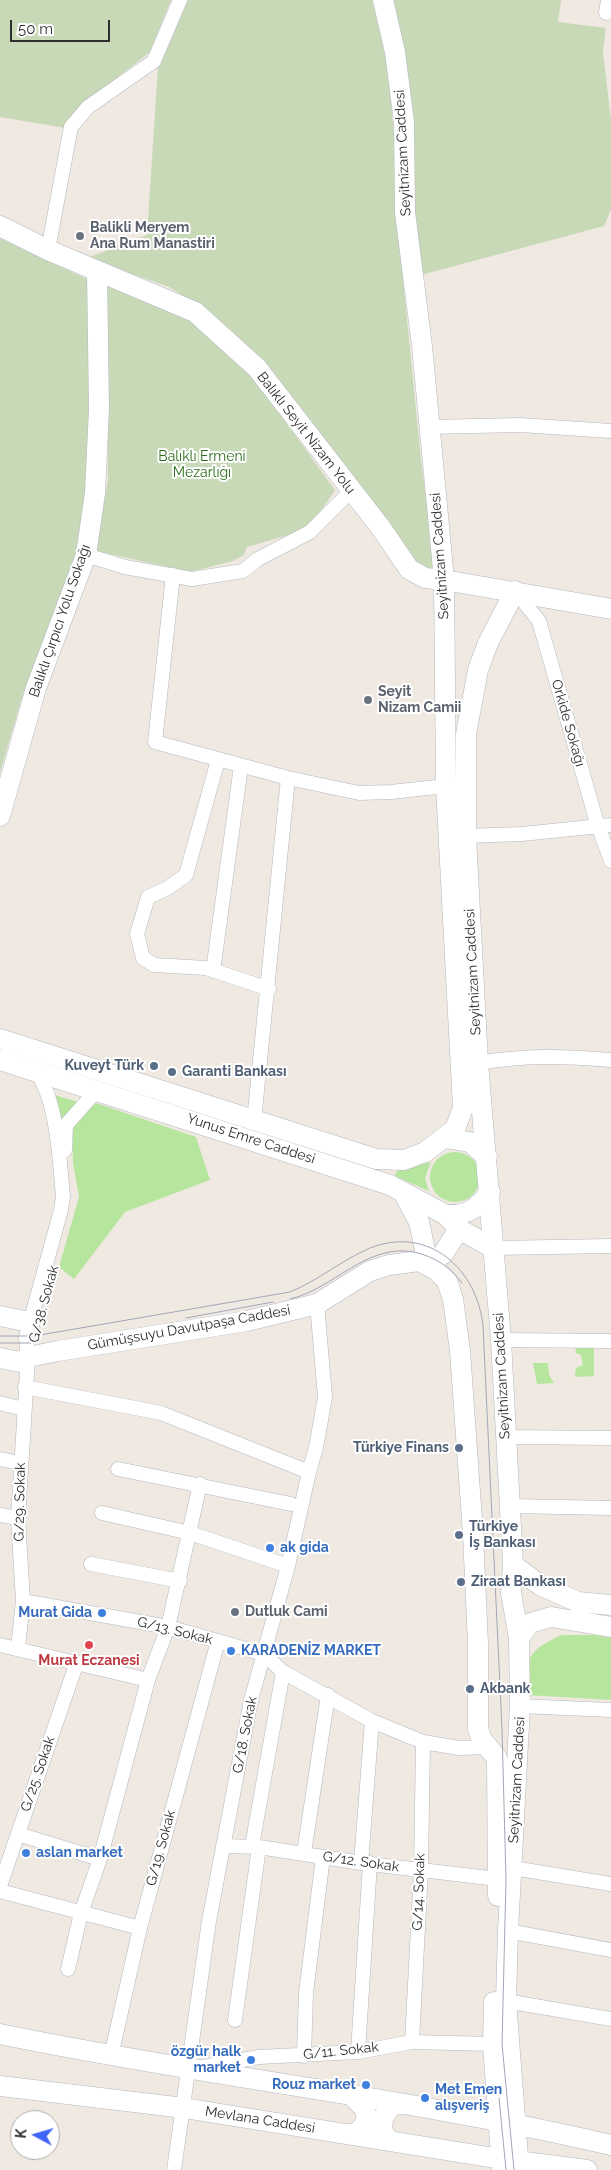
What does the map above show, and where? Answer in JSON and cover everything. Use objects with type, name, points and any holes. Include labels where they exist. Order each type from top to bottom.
[{"type":"main road","name":"Seyitnizam Caddesi","points":[[383,0],[395,52],[404,122],[405,212],[444,580],[446,786],[456,1003],[464,1096],[463,1108],[455,1129],[445,1138]]},
{"type":"main road","name":"Balıklı Seyit Nizam Yolu","points":[[0,226],[97,272],[195,312],[257,368],[381,528],[409,569],[425,578],[515,591],[611,609]]},
{"type":"main road","name":"Balıklı Çırpıcı Yolu Sokağı","points":[[0,816],[36,688],[86,555],[95,493],[99,409],[97,272]]},
{"type":"main road","name":"Seyitnizam Caddesi","points":[[510,2165],[506,2121],[493,2044],[520,1706],[519,1638],[511,1593],[513,1565],[501,1340],[478,1063],[466,836],[466,734],[478,670],[488,644],[515,591]]},
{"type":"main road","name":"Yunus Emre Caddesi","points":[[0,1039],[376,1159],[404,1160],[412,1158],[445,1138]]},
{"type":"main road","name":"Yunus Emre Caddesi","points":[[0,1060],[402,1189],[493,1248]]},
{"type":"main road","points":[[445,1138],[470,1142],[487,1157]]},
{"type":"main road","points":[[402,1189],[419,1222],[428,1264],[443,1254],[456,1216],[473,1210],[490,1192]]},
{"type":"main road","name":"Gümüşsuyu Davutpaşa Caddesi","points":[[0,1358],[20,1362],[28,1356],[247,1321],[317,1304],[370,1271],[408,1262],[419,1261],[428,1264]]},
{"type":"main road","name":"Seyitnizam Caddesi","points":[[428,1264],[447,1281],[453,1299],[460,1351],[473,1534],[478,1644],[478,1729],[497,1758],[506,1873],[508,1930],[506,2121]]},
{"type":"main road","points":[[0,1316],[30,1322]]},
{"type":"main road","points":[[513,1565],[540,1585],[578,1602],[611,1605]]},
{"type":"main road","points":[[519,1638],[530,1623],[551,1617],[611,1627]]},
{"type":"main road","points":[[0,2034],[190,2070],[506,2121],[611,2145]]},
{"type":"main road","name":"Mevlana Caddesi","points":[[0,2086],[184,2108],[390,2140],[510,2165],[587,2170]]},
{"type":"main road","points":[[350,2134],[359,2132],[367,2120],[364,2108],[354,2097]]},
{"type":"main road","points":[[390,2140],[382,2132],[383,2118],[391,2106],[400,2104]]},
{"type":"street","points":[[48,250],[72,127],[88,107],[154,61],[180,0]]},
{"type":"street","points":[[429,427],[520,425],[611,431]]},
{"type":"street","points":[[86,555],[125,567],[192,579],[243,571],[258,559],[310,532],[351,491]]},
{"type":"street","points":[[173,576],[155,742],[240,766],[359,793],[466,783]]},
{"type":"street","name":"Orkide Sokağı","points":[[515,591],[539,621],[605,826],[611,861]]},
{"type":"street","points":[[218,760],[186,875],[168,888],[148,897],[137,934],[144,958],[154,965],[213,971],[268,989]]},
{"type":"street","points":[[213,971],[240,766]]},
{"type":"street","points":[[254,1121],[288,778]]},
{"type":"street","points":[[466,836],[522,834],[605,826]]},
{"type":"street","points":[[478,1063],[516,1056],[611,1060]]},
{"type":"street","name":"G/38. Sokak","points":[[28,1356],[26,1337],[62,1210],[63,1196],[50,1100],[36,1071]]},
{"type":"street","name":"G/38. Sokak","points":[[28,1356],[34,1343],[71,1203],[71,1190],[65,1152],[66,1125],[97,1090]]},
{"type":"street","points":[[493,1248],[611,1246]]},
{"type":"street","name":"G/18. Sokak","points":[[174,2170],[190,2070],[209,1920],[251,1700],[288,1566],[316,1448],[325,1397],[317,1304]]},
{"type":"street","points":[[501,1340],[611,1341]]},
{"type":"street","name":"G/29. Sokak","points":[[18,1648],[23,1601],[18,1518],[23,1409],[28,1356]]},
{"type":"street","points":[[25,1387],[161,1413],[309,1472]]},
{"type":"street","points":[[0,1403],[23,1409]]},
{"type":"street","points":[[506,1437],[611,1438]]},
{"type":"street","points":[[0,1459],[20,1463]]},
{"type":"street","points":[[118,1469],[200,1484],[291,1504]]},
{"type":"street","points":[[68,1969],[81,1913],[100,1859],[148,1680],[168,1627],[180,1581],[200,1484]]},
{"type":"street","points":[[509,1506],[611,1508]]},
{"type":"street","points":[[102,1513],[190,1532],[288,1566]]},
{"type":"street","points":[[0,1515],[18,1518]]},
{"type":"street","points":[[91,1564],[180,1581]]},
{"type":"street","name":"G/13. Sokak","points":[[23,1601],[168,1627],[264,1654]]},
{"type":"street","name":"G/19. Sokak","points":[[111,2056],[140,1928],[218,1642]]},
{"type":"street","points":[[0,1645],[148,1680]]},
{"type":"street","points":[[264,1654],[282,1672],[328,1695],[372,1721],[423,1742],[459,1748],[488,1747]]},
{"type":"street","name":"G/25. Sokak","points":[[0,1886],[77,1662]]},
{"type":"street","points":[[235,2020],[256,1847],[282,1672]]},
{"type":"street","points":[[304,1853],[328,1695]]},
{"type":"street","points":[[520,1706],[611,1710]]},
{"type":"street","points":[[358,2052],[372,1721]]},
{"type":"street","name":"G/14. Sokak","points":[[412,2042],[421,1870],[423,1742]]},
{"type":"street","points":[[18,1834],[100,1859]]},
{"type":"street","name":"G/12. Sokak","points":[[223,1846],[256,1847],[421,1870],[506,1873],[611,1884]]},
{"type":"street","points":[[304,2056],[306,1993],[322,1857]]},
{"type":"street","points":[[0,1891],[140,1928]]},
{"type":"street","points":[[508,1930],[611,1950]]},
{"type":"street","points":[[506,2001],[611,2019]]},
{"type":"street","name":"G/11. Sokak","points":[[190,2070],[259,2057],[358,2052],[412,2042],[493,2044]]},
{"type":"green space","points":[[0,0],[171,0],[150,52],[87,101],[66,128],[0,117]]},
{"type":"green space","points":[[188,0],[372,0],[387,60],[394,133],[400,248],[421,460],[435,569],[424,567],[410,559],[201,307],[169,287],[87,258],[147,235],[158,67]]},
{"type":"green space","points":[[390,0],[561,0],[558,22],[606,28],[603,52],[611,120],[611,209],[604,226],[421,275]]},
{"type":"green space","points":[[0,238],[93,282],[86,508],[73,565],[23,694],[0,773]]},
{"type":"green space","name":"Balıklı Ermeni Mezarlığı","points":[[103,284],[193,318],[250,373],[335,490],[309,529],[247,547],[244,555],[233,561],[190,572],[96,551],[108,479]]},
{"type":"green space","points":[[55,1095],[78,1102],[59,1126]]},
{"type":"green space","points":[[96,1103],[196,1137],[210,1180],[125,1212],[74,1279],[59,1267],[79,1197],[73,1163],[72,1129],[88,1109]]},
{"type":"green space","points":[[455,1152],[465,1154],[473,1159],[478,1167],[480,1177],[478,1187],[473,1195],[465,1200],[455,1202],[445,1200],[437,1195],[432,1187],[430,1177],[432,1167],[437,1159],[445,1154]]},
{"type":"green space","points":[[431,1162],[425,1178],[429,1191],[395,1176],[397,1171]]},
{"type":"green space","points":[[575,1345],[594,1346],[594,1376],[575,1377],[576,1368],[583,1365],[581,1355],[576,1353]]},
{"type":"green space","points":[[533,1363],[548,1363],[549,1375],[554,1383],[537,1384]]},
{"type":"green space","points":[[561,1635],[595,1635],[611,1638],[611,1700],[527,1695],[527,1672],[530,1658],[541,1646]]},
{"type":"tram line","points":[[0,1336],[34,1336],[290,1292],[370,1248],[392,1242],[412,1242],[430,1248],[446,1257],[460,1270],[471,1287],[479,1305],[483,1326],[502,1729],[506,1880],[502,2044],[514,2170]]},
{"type":"tram line","points":[[290,1299],[306,1294],[365,1260],[397,1251],[414,1252],[429,1257],[447,1267],[462,1283]]},
{"type":"tram line","points":[[186,1318],[273,1302]]},
{"type":"tram line","points":[[0,1343],[31,1343]]},
{"type":"tram line","points":[[499,2098],[506,2170]]},
{"type":"place","name":"Balikli Meryem Ana Rum Manastiri","points":[[80,236]]},
{"type":"place","name":"Seyit Nizam Camii","points":[[368,700]]},
{"type":"place","name":"Kuveyt Türk","points":[[154,1066]]},
{"type":"place","name":"Garanti Bankası","points":[[172,1072]]},
{"type":"place","name":"Türkiye Finans","points":[[459,1448]]},
{"type":"place","name":"Türkiye İş Bankası","points":[[459,1535]]},
{"type":"place","name":"ak gida","points":[[270,1548]]},
{"type":"place","name":"Ziraat Bankası","points":[[461,1582]]},
{"type":"place","name":"Dutluk Cami","points":[[235,1612]]},
{"type":"place","name":"Murat Gida","points":[[102,1613]]},
{"type":"place","name":"Murat Eczanesi","points":[[89,1645]]},
{"type":"place","name":"KARADENİZ MARKET","points":[[231,1651]]},
{"type":"place","name":"Akbank","points":[[470,1689]]},
{"type":"place","name":"aslan market","points":[[26,1853]]},
{"type":"place","name":"özgür halk market","points":[[251,2060]]},
{"type":"place","name":"Rouz market","points":[[366,2085]]},
{"type":"place","name":"Met Emen alışveriş","points":[[425,2098]]}]
